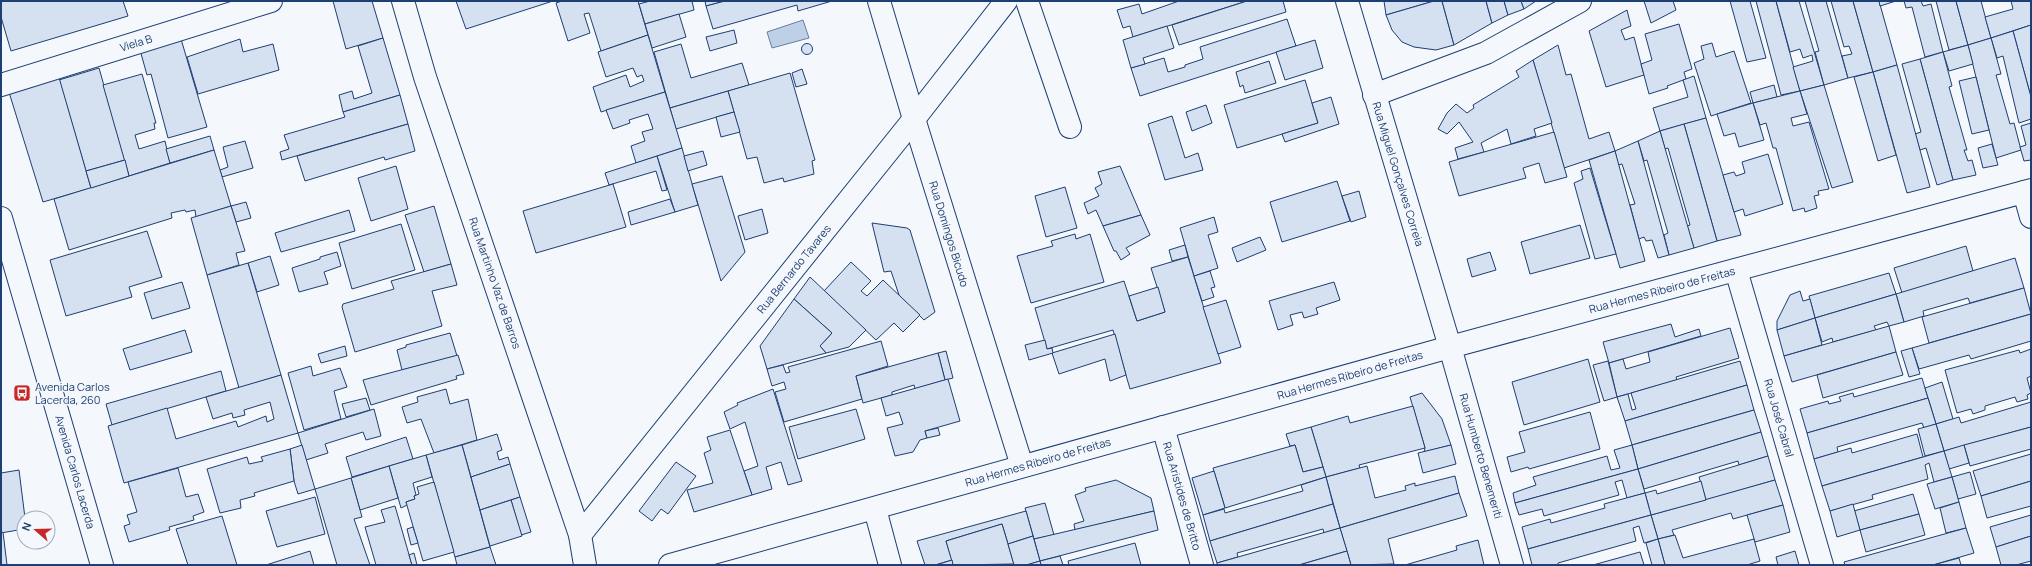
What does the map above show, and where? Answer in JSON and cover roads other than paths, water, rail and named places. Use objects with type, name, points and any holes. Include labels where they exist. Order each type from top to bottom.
[{"type":"street","name":"Viela B","points":[[1,85],[271,1]]},
{"type":"street","name":"Rua Martinho Vaz de Barros","points":[[403,1],[425,77],[580,535],[585,565]]},
{"type":"street","name":"Rua Domingos Bicudo","points":[[879,1],[914,120],[1022,466]]},
{"type":"street","name":"Rua Bernardo Tavares","points":[[580,535],[914,120],[1006,1]]},
{"type":"street","points":[[1027,1],[1070,127]]},
{"type":"street","name":"Rua Miguel Gonçalves Correia","points":[[1347,1],[1450,347]]},
{"type":"street","points":[[1374,95],[1486,53],[1580,1]]},
{"type":"street","points":[[2027,191],[2031,217]]},
{"type":"street","name":"Rua Hermes Ribeiro de Freitas","points":[[670,565],[875,509],[1022,466],[1450,347],[2027,191]]},
{"type":"street","name":"Avenida Carlos Lacerda","points":[[1,218],[6,249],[102,565]]},
{"type":"street","name":"Rua José Cabral","points":[[1736,270],[1822,565]]},
{"type":"street","name":"Rua Humberto Benemeriti","points":[[1450,347],[1512,565]]},
{"type":"street","name":"Rua Aristides de Britto","points":[[1163,427],[1202,565]]},
{"type":"street","points":[[875,509],[890,565]]},
{"type":"water","points":[[803,20],[809,38],[772,48],[767,32]]},
{"type":"place","name":"Avenida Carlos Lacerda, 260","points":[[22,393]]}]
